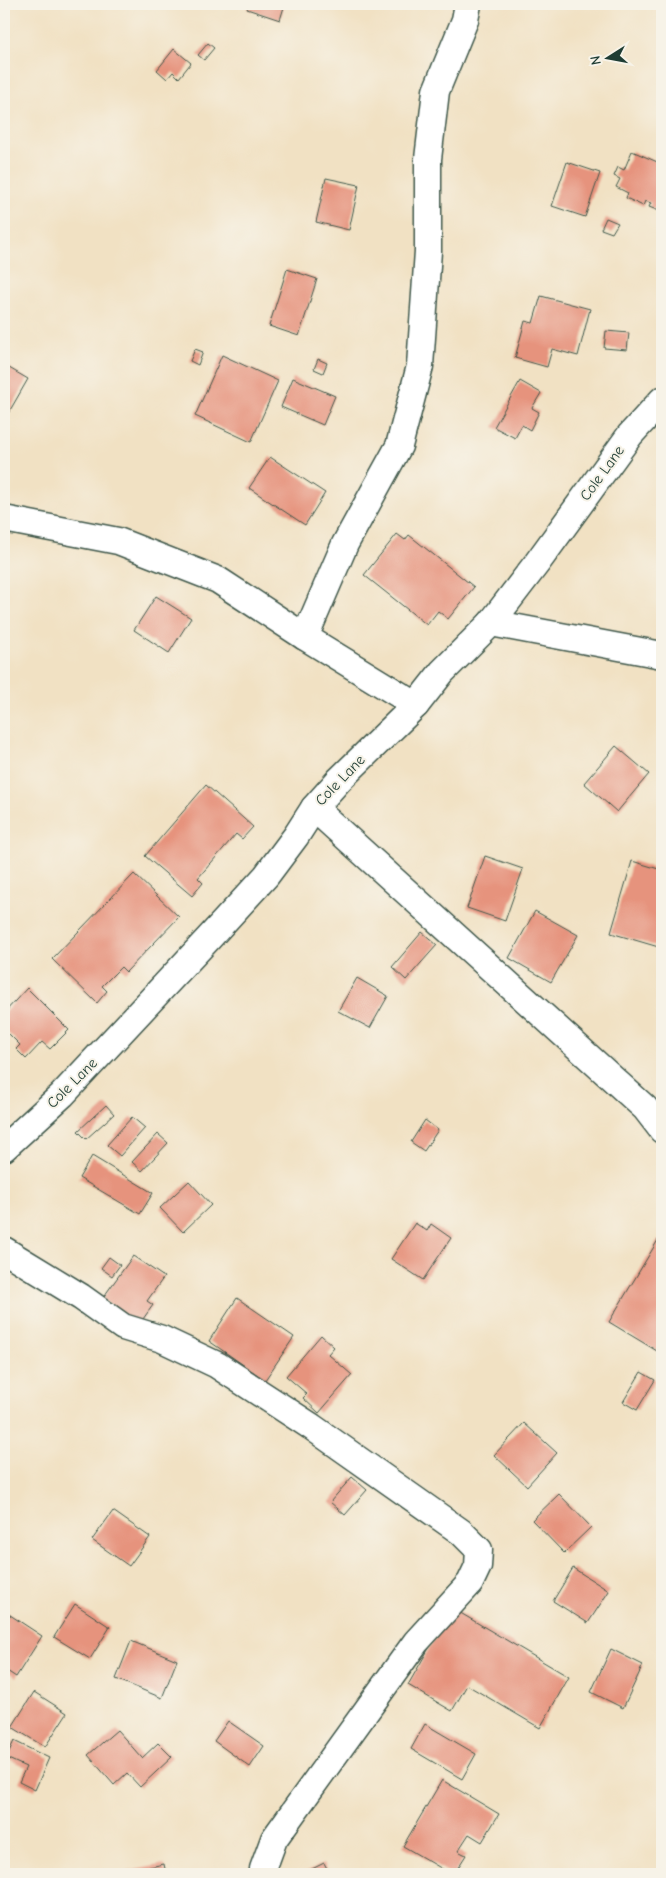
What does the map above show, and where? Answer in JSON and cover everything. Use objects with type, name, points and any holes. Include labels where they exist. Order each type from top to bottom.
[{"type":"street","points":[[305,637],[345,544],[399,446],[420,366],[428,251],[428,160],[436,91],[465,20],[468,4]]},
{"type":"street","name":"Cole Lane","points":[[4,1148],[62,1095],[266,876],[314,808],[339,780],[416,705],[442,672],[491,623],[630,435],[662,400]]},
{"type":"street","points":[[4,519],[118,541],[218,580],[305,637],[416,705]]},
{"type":"street","points":[[491,623],[662,655]]},
{"type":"street","points":[[314,808],[645,1108],[662,1130]]},
{"type":"street","points":[[4,1250],[81,1296],[123,1327],[162,1339],[217,1365],[312,1428],[460,1532],[479,1550],[478,1566],[470,1583],[416,1642],[274,1839],[263,1868],[263,1874]]},
{"type":"building","points":[[249,4],[285,4],[280,20],[247,9]]},
{"type":"building","points":[[208,43],[214,48],[204,60],[198,55]]},
{"type":"building","points":[[174,49],[191,63],[179,78],[173,72],[167,79],[157,70]]},
{"type":"building","points":[[632,151],[662,164],[662,212],[649,207],[651,203],[645,201],[643,206],[626,198],[628,193],[616,187],[620,179],[614,176],[618,167],[624,170]]},
{"type":"building","points":[[567,162],[600,173],[585,217],[552,206]]},
{"type":"building","points":[[326,178],[359,185],[349,230],[316,222]]},
{"type":"building","points":[[606,218],[618,223],[612,233],[601,229]]},
{"type":"building","points":[[287,269],[317,279],[299,336],[269,326]]},
{"type":"building","points":[[541,296],[590,309],[578,356],[552,349],[547,367],[515,358],[525,321],[533,323]]},
{"type":"building","points":[[606,331],[629,333],[627,350],[604,348]]},
{"type":"building","points":[[195,349],[203,352],[198,365],[190,361]]},
{"type":"building","points":[[222,355],[278,381],[251,442],[195,416]]},
{"type":"building","points":[[318,359],[327,363],[323,373],[314,369]]},
{"type":"building","points":[[4,365],[28,379],[9,412],[4,410]]},
{"type":"building","points":[[293,378],[335,396],[323,425],[281,407]]},
{"type":"building","points":[[520,381],[541,393],[532,408],[539,412],[530,430],[522,425],[515,438],[494,427]]},
{"type":"building","points":[[270,457],[325,493],[305,525],[249,488]]},
{"type":"building","points":[[397,534],[405,540],[409,535],[474,587],[448,619],[438,611],[427,625],[364,575]]},
{"type":"building","points":[[156,596],[191,618],[169,653],[134,630]]},
{"type":"building","points":[[616,746],[649,774],[617,812],[584,783]]},
{"type":"building","points":[[206,785],[253,827],[242,839],[236,834],[198,878],[203,883],[192,896],[145,856]]},
{"type":"building","points":[[485,856],[523,869],[505,921],[467,908]]},
{"type":"building","points":[[632,861],[662,870],[662,948],[611,933]]},
{"type":"building","points":[[134,874],[179,917],[126,972],[121,967],[102,986],[107,991],[97,1003],[52,959]]},
{"type":"building","points":[[535,911],[578,935],[551,982],[509,958]]},
{"type":"building","points":[[422,932],[437,945],[406,980],[392,967]]},
{"type":"building","points":[[357,978],[388,996],[370,1028],[338,1011]]},
{"type":"building","points":[[27,988],[69,1030],[50,1049],[42,1042],[26,1059],[16,1049],[20,1045],[4,1029],[4,1013]]},
{"type":"building","points":[[106,1105],[114,1114],[86,1139],[78,1131]]},
{"type":"building","points":[[132,1117],[145,1128],[120,1156],[107,1145]]},
{"type":"building","points":[[425,1120],[438,1130],[424,1151],[411,1142]]},
{"type":"building","points":[[158,1134],[168,1143],[142,1171],[132,1162]]},
{"type":"building","points":[[92,1156],[153,1193],[140,1214],[79,1178]]},
{"type":"building","points":[[189,1181],[211,1205],[183,1232],[160,1208]]},
{"type":"building","points":[[415,1223],[427,1231],[431,1224],[451,1238],[423,1280],[391,1259]]},
{"type":"building","points":[[658,1240],[662,1242],[662,1354],[609,1322]]},
{"type":"building","points":[[133,1256],[164,1277],[147,1301],[153,1305],[138,1326],[102,1299]]},
{"type":"building","points":[[109,1257],[120,1265],[112,1276],[101,1268]]},
{"type":"building","points":[[237,1298],[294,1337],[265,1380],[209,1341]]},
{"type":"building","points":[[321,1335],[334,1347],[328,1354],[352,1375],[319,1413],[303,1398],[307,1394],[286,1376]]},
{"type":"building","points":[[641,1372],[655,1380],[637,1410],[623,1402]]},
{"type":"building","points":[[524,1423],[557,1453],[527,1486],[494,1455]]},
{"type":"building","points":[[352,1477],[367,1490],[345,1515],[330,1502]]},
{"type":"building","points":[[559,1494],[591,1527],[564,1553],[532,1520]]},
{"type":"building","points":[[113,1511],[150,1537],[129,1566],[92,1540]]},
{"type":"building","points":[[573,1568],[609,1591],[588,1623],[553,1601]]},
{"type":"building","points":[[75,1604],[110,1627],[90,1659],[54,1637]]},
{"type":"building","points":[[452,1608],[569,1677],[540,1728],[467,1685],[452,1711],[408,1685]]},
{"type":"building","points":[[4,1611],[42,1636],[16,1677],[4,1669]]},
{"type":"building","points":[[131,1641],[177,1660],[162,1698],[116,1679]]},
{"type":"building","points":[[611,1649],[643,1665],[623,1708],[591,1692]]},
{"type":"building","points":[[34,1692],[67,1713],[45,1747],[12,1727]]},
{"type":"building","points":[[228,1721],[264,1746],[250,1767],[214,1741]]},
{"type":"building","points":[[425,1724],[476,1754],[462,1779],[411,1749]]},
{"type":"building","points":[[117,1730],[142,1758],[158,1743],[172,1757],[140,1787],[127,1773],[114,1785],[88,1755]]},
{"type":"building","points":[[14,1741],[49,1758],[35,1790],[19,1782],[26,1767],[6,1758]]},
{"type":"building","points":[[442,1780],[499,1814],[482,1842],[469,1834],[458,1851],[466,1855],[454,1874],[403,1846]]},
{"type":"building","points":[[324,1863],[330,1874],[302,1874]]},
{"type":"building","points":[[164,1864],[166,1874],[121,1874],[121,1873]]}]
